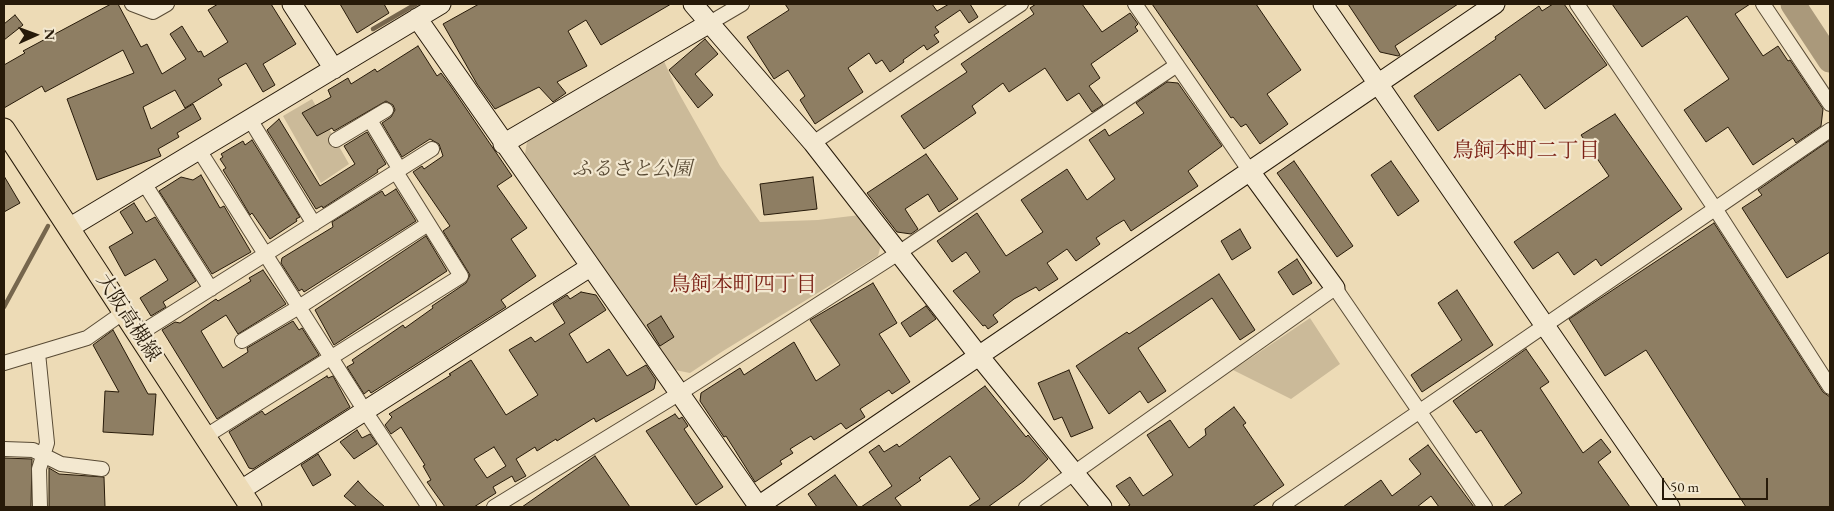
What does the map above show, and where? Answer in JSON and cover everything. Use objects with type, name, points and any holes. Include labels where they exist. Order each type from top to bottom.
[{"type":"main road","name":"大阪高槻線","points":[[4,129],[246,499]]},
{"type":"street","points":[[132,4],[153,12],[167,4]]},
{"type":"street","points":[[292,4],[334,69]]},
{"type":"street","points":[[70,228],[251,121],[441,4]]},
{"type":"street","points":[[693,4],[708,24],[813,144],[900,252],[979,356],[1102,507]]},
{"type":"street","points":[[503,144],[742,4]]},
{"type":"street","points":[[813,144],[1022,4]]},
{"type":"street","points":[[1135,4],[1249,170],[1335,288],[1418,412],[1485,507]]},
{"type":"street","points":[[1323,4],[1670,507]]},
{"type":"street","points":[[417,18],[503,144],[680,393],[758,507],[1249,170],[1496,4]]},
{"type":"street","points":[[1577,4],[1716,210],[1830,387]]},
{"type":"street","points":[[1763,4],[1830,104]]},
{"type":"street","points":[[494,507],[680,393],[900,252],[1177,65]]},
{"type":"street","points":[[336,140],[386,110]]},
{"type":"street","points":[[206,436],[332,359],[461,276],[428,224],[370,120]]},
{"type":"street","points":[[251,121],[314,224]]},
{"type":"street","points":[[1280,507],[1716,210],[1830,130]]},
{"type":"street","points":[[139,334],[432,149]]},
{"type":"street","points":[[200,150],[365,411],[429,507]]},
{"type":"street","points":[[144,183],[211,289]]},
{"type":"street","points":[[242,341],[299,307],[428,224]]},
{"type":"street","points":[[246,499],[365,411],[590,267]]},
{"type":"street","points":[[1026,507],[1335,288]]},
{"type":"street","points":[[4,363],[87,338],[124,312]]},
{"type":"street","points":[[38,352],[47,443],[38,469],[40,507]]},
{"type":"street","points":[[4,449],[33,450],[61,464],[102,469]]},
{"type":"green space","name":"ふるさと公園","points":[[663,59],[677,90],[720,166],[760,222],[818,220],[860,215],[882,240],[878,256],[690,373],[675,370],[525,154],[527,142],[542,131]]},
{"type":"green space","points":[[312,99],[349,164],[321,183],[283,116]]},
{"type":"green space","points":[[1310,318],[1340,364],[1291,399],[1233,370]]},
{"type":"building","points":[[111,4],[118,4],[141,47],[147,44],[162,74],[186,59],[170,34],[182,26],[198,52],[201,51],[204,57],[228,42],[208,10],[218,4],[271,4],[296,44],[263,64],[275,85],[263,92],[246,63],[218,79],[222,85],[185,108],[175,90],[143,107],[151,129],[193,104],[201,119],[177,133],[179,137],[158,149],[161,156],[97,180],[67,99],[134,73],[123,50],[45,92],[42,86],[4,108],[4,65],[25,53],[23,51]]},
{"type":"building","points":[[340,4],[384,4],[389,13],[357,33]]},
{"type":"building","points":[[479,4],[671,4],[601,45],[586,20],[568,31],[587,66],[557,82],[566,93],[553,102],[539,87],[495,109],[477,84],[443,24]]},
{"type":"building","points":[[785,4],[932,4],[937,11],[949,4],[970,4],[978,17],[969,23],[960,10],[935,27],[939,32],[934,35],[939,42],[927,50],[924,45],[890,72],[882,60],[876,64],[869,53],[848,68],[863,92],[815,124],[800,100],[805,96],[788,70],[774,79],[747,37],[789,10]]},
{"type":"building","points":[[1036,4],[1082,4],[1102,32],[1130,13],[1138,24],[1135,27],[1138,31],[1091,64],[1100,78],[1089,86],[1103,105],[1092,112],[1079,93],[1067,101],[1045,68],[1009,92],[1003,83],[972,106],[976,113],[924,149],[901,116],[967,72],[961,64],[1034,14],[1030,8]]},
{"type":"building","points":[[1152,4],[1256,4],[1301,70],[1267,94],[1288,124],[1260,144],[1246,124],[1241,127],[1233,117],[1231,118]]},
{"type":"building","points":[[1348,4],[1458,4],[1395,46],[1400,55],[1398,56],[1380,52]]},
{"type":"building","points":[[1553,4],[1564,4],[1607,65],[1545,109],[1520,74],[1438,131],[1414,96],[1496,39],[1495,37],[1539,6],[1542,11]]},
{"type":"building","points":[[1612,4],[1750,4],[1735,14],[1763,56],[1778,46],[1788,61],[1790,60],[1823,109],[1821,126],[1796,143],[1793,138],[1753,165],[1728,127],[1706,142],[1684,110],[1729,79],[1687,16],[1642,47]]},
{"type":"building","points":[[15,15],[23,25],[4,40],[4,24]]},
{"type":"building","points":[[705,39],[718,54],[695,74],[713,95],[698,108],[669,70]]},
{"type":"building","points":[[418,46],[437,76],[441,73],[450,85],[512,176],[497,186],[527,228],[511,239],[536,276],[501,300],[506,307],[371,393],[369,390],[364,394],[347,367],[354,363],[352,360],[403,325],[405,328],[433,308],[432,306],[466,283],[470,275],[443,231],[450,226],[413,172],[422,166],[424,169],[443,156],[439,144],[430,139],[402,157],[382,123],[391,117],[395,110],[393,105],[386,101],[334,131],[332,128],[317,136],[302,113],[331,97],[328,90],[348,78],[351,84],[375,69],[377,72]]},
{"type":"building","points":[[1167,82],[1178,83],[1222,146],[1188,171],[1198,186],[1131,231],[1124,220],[1114,226],[1096,238],[1100,244],[1076,261],[1067,249],[1047,263],[1058,279],[1039,291],[1036,287],[1014,299],[993,315],[998,322],[988,329],[985,325],[983,326],[953,291],[980,272],[966,252],[952,262],[937,241],[977,213],[1006,256],[1043,232],[1021,200],[1067,169],[1087,200],[1115,179],[1089,140],[1105,129],[1109,136],[1144,113],[1136,103]]},
{"type":"building","points":[[1615,114],[1682,209],[1601,266],[1596,259],[1574,275],[1558,252],[1533,269],[1514,242],[1609,176],[1581,135]]},
{"type":"building","points":[[279,119],[320,186],[355,164],[344,146],[367,132],[386,164],[377,170],[378,172],[323,208],[322,206],[316,209],[267,130]]},
{"type":"building","points":[[252,140],[300,217],[270,239],[252,213],[250,215],[223,170],[226,168],[220,159],[223,157],[221,154],[231,148],[243,141],[245,145]]},
{"type":"building","points":[[1830,140],[1830,252],[1787,278],[1742,208],[1762,195],[1758,190]]},
{"type":"building","points":[[926,154],[958,199],[939,212],[928,194],[905,209],[918,229],[911,234],[897,232],[867,193]]},
{"type":"building","points":[[1294,161],[1353,246],[1337,257],[1277,173]]},
{"type":"building","points":[[1391,161],[1419,201],[1398,216],[1371,175]]},
{"type":"building","points":[[201,175],[220,208],[224,206],[251,252],[212,274],[159,191],[181,177],[193,180]]},
{"type":"building","points":[[4,176],[20,203],[4,212]]},
{"type":"building","points":[[813,177],[817,209],[764,215],[760,184]]},
{"type":"building","points":[[396,189],[416,221],[304,292],[302,289],[299,291],[281,263],[282,258],[333,227],[332,222],[382,191],[385,196]]},
{"type":"building","points":[[134,203],[146,222],[155,217],[196,281],[163,302],[166,307],[151,316],[140,298],[168,280],[155,259],[125,276],[109,247],[133,233],[120,212]]},
{"type":"building","points":[[1714,223],[1823,392],[1830,397],[1830,507],[1746,507],[1646,350],[1605,376],[1569,319]]},
{"type":"building","points":[[1240,229],[1251,248],[1232,260],[1221,241]]},
{"type":"building","points":[[426,236],[447,271],[334,345],[315,310]]},
{"type":"building","points":[[1297,259],[1312,283],[1293,295],[1278,272]]},
{"type":"building","points":[[263,270],[286,304],[238,334],[226,315],[201,331],[223,368],[248,352],[247,348],[293,321],[299,330],[302,328],[319,355],[217,419],[162,330],[175,322],[180,323],[216,299],[218,301],[251,281],[249,278]]},
{"type":"building","points":[[1219,274],[1255,330],[1240,340],[1212,298],[1138,348],[1166,391],[1148,403],[1140,391],[1109,414],[1076,366],[1127,332],[1129,334]]},
{"type":"building","points":[[873,283],[897,323],[879,334],[910,382],[892,394],[889,390],[860,409],[865,417],[846,429],[841,423],[814,440],[811,436],[790,449],[793,453],[780,461],[782,464],[755,482],[726,436],[724,437],[700,401],[701,393],[740,368],[744,375],[794,342],[816,381],[840,365],[810,320]]},
{"type":"building","points":[[1457,290],[1493,345],[1422,392],[1411,375],[1462,340],[1438,303]]},
{"type":"building","points":[[581,292],[596,295],[606,310],[569,334],[587,363],[609,349],[627,376],[646,365],[656,380],[654,389],[596,422],[594,418],[557,441],[556,439],[537,451],[535,447],[516,459],[526,476],[515,482],[512,476],[493,487],[496,493],[474,507],[445,507],[427,482],[431,480],[423,466],[425,465],[401,427],[391,434],[385,425],[392,417],[389,414],[451,375],[449,374],[471,360],[506,415],[538,395],[509,350],[531,337],[535,342],[565,323],[553,304],[567,295],[570,299]],"holes":[[[494,447],[506,466],[487,478],[474,459]]]},
{"type":"building","points":[[926,306],[936,319],[910,337],[901,323]]},
{"type":"building","points":[[661,316],[674,337],[660,346],[647,325]]},
{"type":"building","points":[[113,330],[148,394],[156,394],[153,435],[103,432],[105,391],[119,392],[93,345]]},
{"type":"building","points":[[1526,349],[1549,382],[1540,388],[1583,453],[1601,439],[1611,452],[1598,462],[1630,507],[1503,507],[1522,493],[1481,430],[1476,433],[1453,401]]},
{"type":"building","points":[[1069,370],[1093,428],[1071,437],[1062,417],[1054,420],[1038,383]]},
{"type":"building","points":[[327,376],[328,378],[333,376],[350,407],[253,469],[249,468],[229,432],[262,411],[265,415]]},
{"type":"building","points":[[985,386],[1026,437],[1028,435],[1048,459],[1024,481],[988,507],[968,507],[980,499],[950,456],[895,498],[902,507],[861,507],[892,486],[869,452],[879,445],[884,452],[897,444],[899,447]]},
{"type":"building","points":[[1234,407],[1246,423],[1243,425],[1284,485],[1252,507],[1127,507],[1130,505],[1116,486],[1130,477],[1143,496],[1173,475],[1147,435],[1170,420],[1189,448],[1206,435],[1205,429]]},
{"type":"building","points":[[675,414],[679,419],[682,417],[688,426],[684,429],[723,487],[696,505],[646,431]]},
{"type":"building","points":[[357,430],[362,438],[370,434],[377,444],[354,459],[340,442]]},
{"type":"building","points":[[1428,445],[1474,507],[1439,507],[1431,496],[1417,507],[1343,507],[1381,480],[1392,496],[1421,474],[1409,459]]},
{"type":"building","points":[[318,454],[331,475],[313,486],[301,465]]},
{"type":"building","points":[[595,456],[630,507],[522,507]]},
{"type":"building","points":[[4,458],[32,459],[31,507],[4,507]]},
{"type":"building","points":[[49,468],[59,474],[104,477],[105,507],[49,507]]},
{"type":"building","points":[[835,475],[858,507],[817,507],[808,494]]},
{"type":"building","points":[[358,481],[385,507],[357,507],[344,496]]},
{"type":"waterway","points":[[373,29],[416,4]]},
{"type":"waterway","points":[[1793,4],[1830,60]]},
{"type":"waterway","points":[[4,307],[48,226]]},
{"type":"district","name":"鳥飼本町二丁目","points":[[1526,151]]},
{"type":"district","name":"鳥飼本町四丁目","points":[[743,285]]}]
